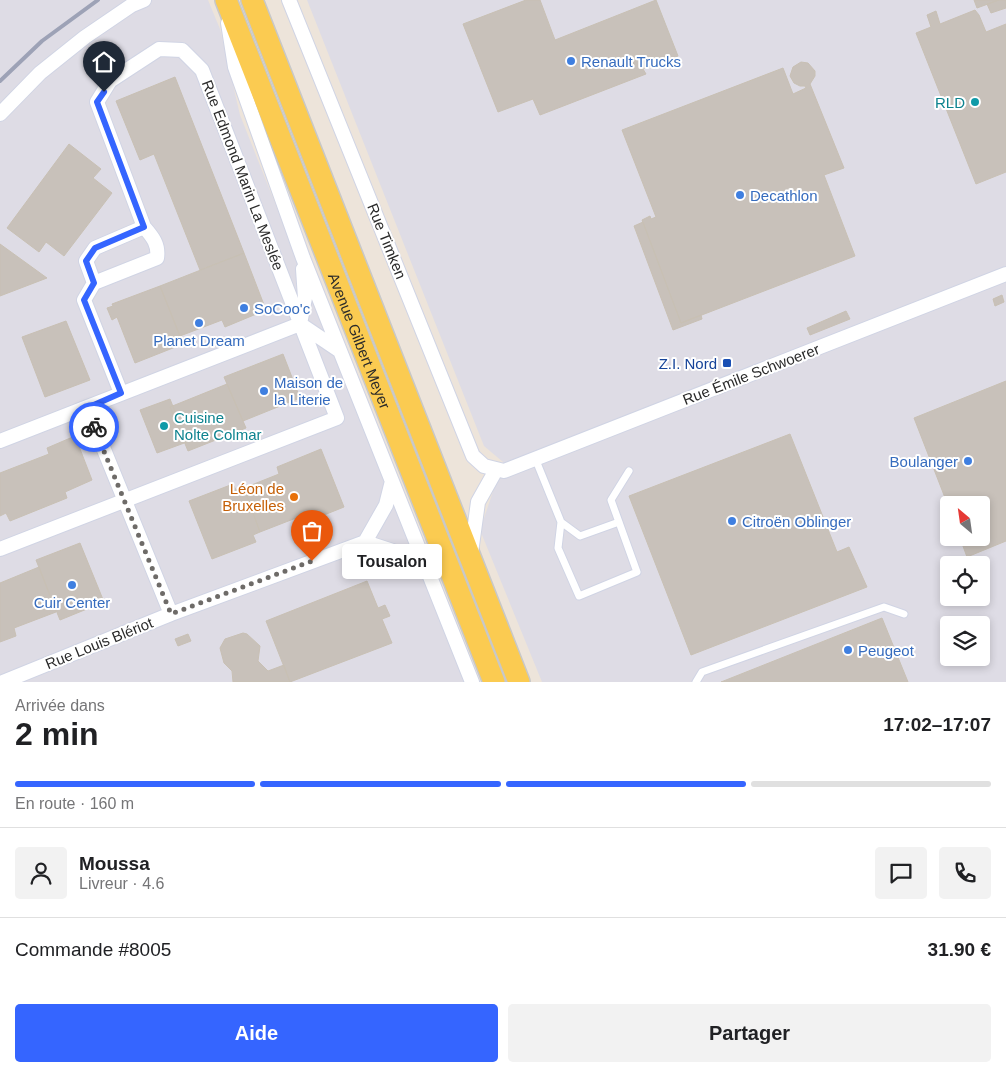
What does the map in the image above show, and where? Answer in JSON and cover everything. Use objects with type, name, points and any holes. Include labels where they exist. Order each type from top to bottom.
[{"type":"main road","name":"Avenue Gilbert Meyer","points":[[225,0],[494,682]]},
{"type":"main road","name":"Avenue Gilbert Meyer","points":[[252,0],[519,682]]},
{"type":"street","points":[[0,114],[40,73],[85,37],[132,5],[144,0]]},
{"type":"street","name":"Avenue Gilbert Meyer","points":[[225,0],[235,68],[303,258],[472,682]]},
{"type":"street","name":"Rue Timken","points":[[289,0],[473,456],[484,466],[496,470]]},
{"type":"street","name":"Rue Edmond Marin La Meslée","points":[[94,283],[157,258],[158,249],[144,227],[97,102],[110,81],[159,49],[182,50],[202,70],[300,324]]},
{"type":"street","points":[[121,393],[84,300],[94,283],[86,261],[95,248],[144,227]]},
{"type":"street","points":[[0,549],[337,418],[300,324],[305,298],[303,258]]},
{"type":"street","name":"Rue Émile Schwoerer","points":[[496,470],[504,471],[1006,274]]},
{"type":"street","points":[[300,324],[340,351]]},
{"type":"street","points":[[0,441],[300,324]]},
{"type":"street","points":[[87,408],[171,614]]},
{"type":"street","points":[[470,557],[478,502],[496,470]]},
{"type":"street","points":[[392,481],[386,505],[365,542],[405,555],[429,572]]},
{"type":"street","name":"Rue Louis Blériot","points":[[2,682],[171,614],[365,542]]},
{"type":"lane","points":[[535,458],[561,522],[558,548],[579,596],[637,572],[611,500],[629,471]]},
{"type":"lane","points":[[561,522],[580,536],[619,522]]},
{"type":"lane","points":[[696,682],[702,672],[884,607],[904,614]]},
{"type":"shaded area","points":[[0,0],[208,0],[220,29],[240,115],[465,682],[0,682]]},
{"type":"shaded area","points":[[307,0],[1006,0],[1006,682],[542,682],[480,530],[503,462],[484,446]]},
{"type":"building","name":"Renault Trucks","points":[[526,0],[540,0],[555,40],[656,0],[678,56],[643,69],[646,74],[540,115],[533,99],[498,112],[463,24]]},
{"type":"building","points":[[974,0],[999,0],[977,8]]},
{"type":"building","points":[[1006,0],[1006,8],[991,13],[987,4]]},
{"type":"building","name":"RLD","points":[[975,10],[986,32],[1006,24],[1006,172],[976,184],[916,33],[931,27],[927,15],[936,11],[940,24]]},
{"type":"building","name":"Decathlon","points":[[801,62],[808,63],[815,71],[815,76],[810,84],[844,168],[824,175],[855,256],[681,323],[642,220],[650,216],[651,219],[656,217],[622,130],[783,68],[793,94],[806,88],[794,83],[790,76],[793,67]]},
{"type":"building","points":[[175,77],[244,253],[200,270],[154,154],[140,160],[116,101]]},
{"type":"building","points":[[69,144],[101,169],[93,178],[112,193],[64,256],[46,242],[39,252],[7,228]]},
{"type":"building","points":[[643,222],[681,323],[701,315],[702,319],[673,330],[634,226]]},
{"type":"building","points":[[0,244],[47,278],[0,296]]},
{"type":"building","points":[[244,253],[266,310],[225,327],[222,320],[180,336],[160,286]]},
{"type":"building","points":[[160,286],[183,344],[135,363],[117,317],[112,320],[107,308],[113,306],[112,304]]},
{"type":"building","points":[[1002,295],[1004,302],[995,306],[993,299]]},
{"type":"building","points":[[846,311],[850,319],[810,335],[807,328]]},
{"type":"building","points":[[66,321],[90,380],[45,397],[22,337]]},
{"type":"building","name":"Maison de la Literie","points":[[283,354],[300,398],[243,421],[224,377]]},
{"type":"building","name":"Boulanger","points":[[1006,381],[1006,541],[967,556],[963,546],[990,546],[990,496],[944,496],[914,418]]},
{"type":"building","points":[[227,384],[246,428],[188,451],[170,407]]},
{"type":"building","name":"Cuisine Nolte Colmar","points":[[170,399],[187,442],[157,453],[140,410]]},
{"type":"building","name":"Citroën Oblinger","points":[[790,434],[837,552],[849,547],[867,587],[691,655],[629,496]]},
{"type":"building","points":[[75,436],[92,480],[65,492],[67,498],[10,521],[6,513],[0,516],[0,473],[49,454],[47,448]]},
{"type":"building","name":"Léon de Bruxelles","points":[[321,449],[344,507],[299,525],[296,518],[260,532],[244,488],[279,474],[277,467]]},
{"type":"building","points":[[233,484],[236,490],[244,488],[260,532],[253,535],[256,542],[212,559],[189,501]]},
{"type":"building","name":"Cuir Center","points":[[80,543],[104,602],[60,620],[36,560]]},
{"type":"building","points":[[39,567],[56,612],[14,628],[16,636],[0,642],[0,583]]},
{"type":"building","points":[[367,581],[378,608],[385,605],[390,616],[382,619],[392,643],[290,682],[266,621]]},
{"type":"building","name":"Peugeot","points":[[882,618],[908,682],[721,682]]},
{"type":"building","points":[[243,633],[247,634],[260,646],[258,661],[268,671],[284,665],[290,682],[233,682],[232,671],[224,663],[220,648],[225,639]]},
{"type":"building","points":[[188,634],[191,641],[178,646],[175,639]]},
{"type":"railway","points":[[0,81],[42,41],[98,0]]},
{"type":"way so far","points":[[94,427],[171,614],[312,561]]},
{"type":"place","name":"Renault Trucks","points":[[571,61]]},
{"type":"place","name":"RLD","points":[[975,102]]},
{"type":"place","name":"Decathlon","points":[[740,195]]},
{"type":"place","name":"SoCoo'c","points":[[244,308]]},
{"type":"place","name":"Planet Dream","points":[[199,323]]},
{"type":"place","name":"Z.I. Nord","points":[[727,363]]},
{"type":"place","name":"Maison de la Literie","points":[[264,391]]},
{"type":"place","name":"Cuisine Nolte Colmar","points":[[164,426]]},
{"type":"place","name":"Boulanger","points":[[968,461]]},
{"type":"place","name":"Léon de Bruxelles","points":[[294,497]]},
{"type":"place","name":"Citroën Oblinger","points":[[732,521]]},
{"type":"place","name":"Tousalon","points":[[312,561]]},
{"type":"place","name":"Cuir Center","points":[[72,585]]},
{"type":"place","name":"Peugeot","points":[[848,650]]},
{"type":"route","points":[[94,427],[87,408],[121,393],[84,300],[94,283],[86,261],[95,248],[144,227],[97,102],[104,92]]}]
